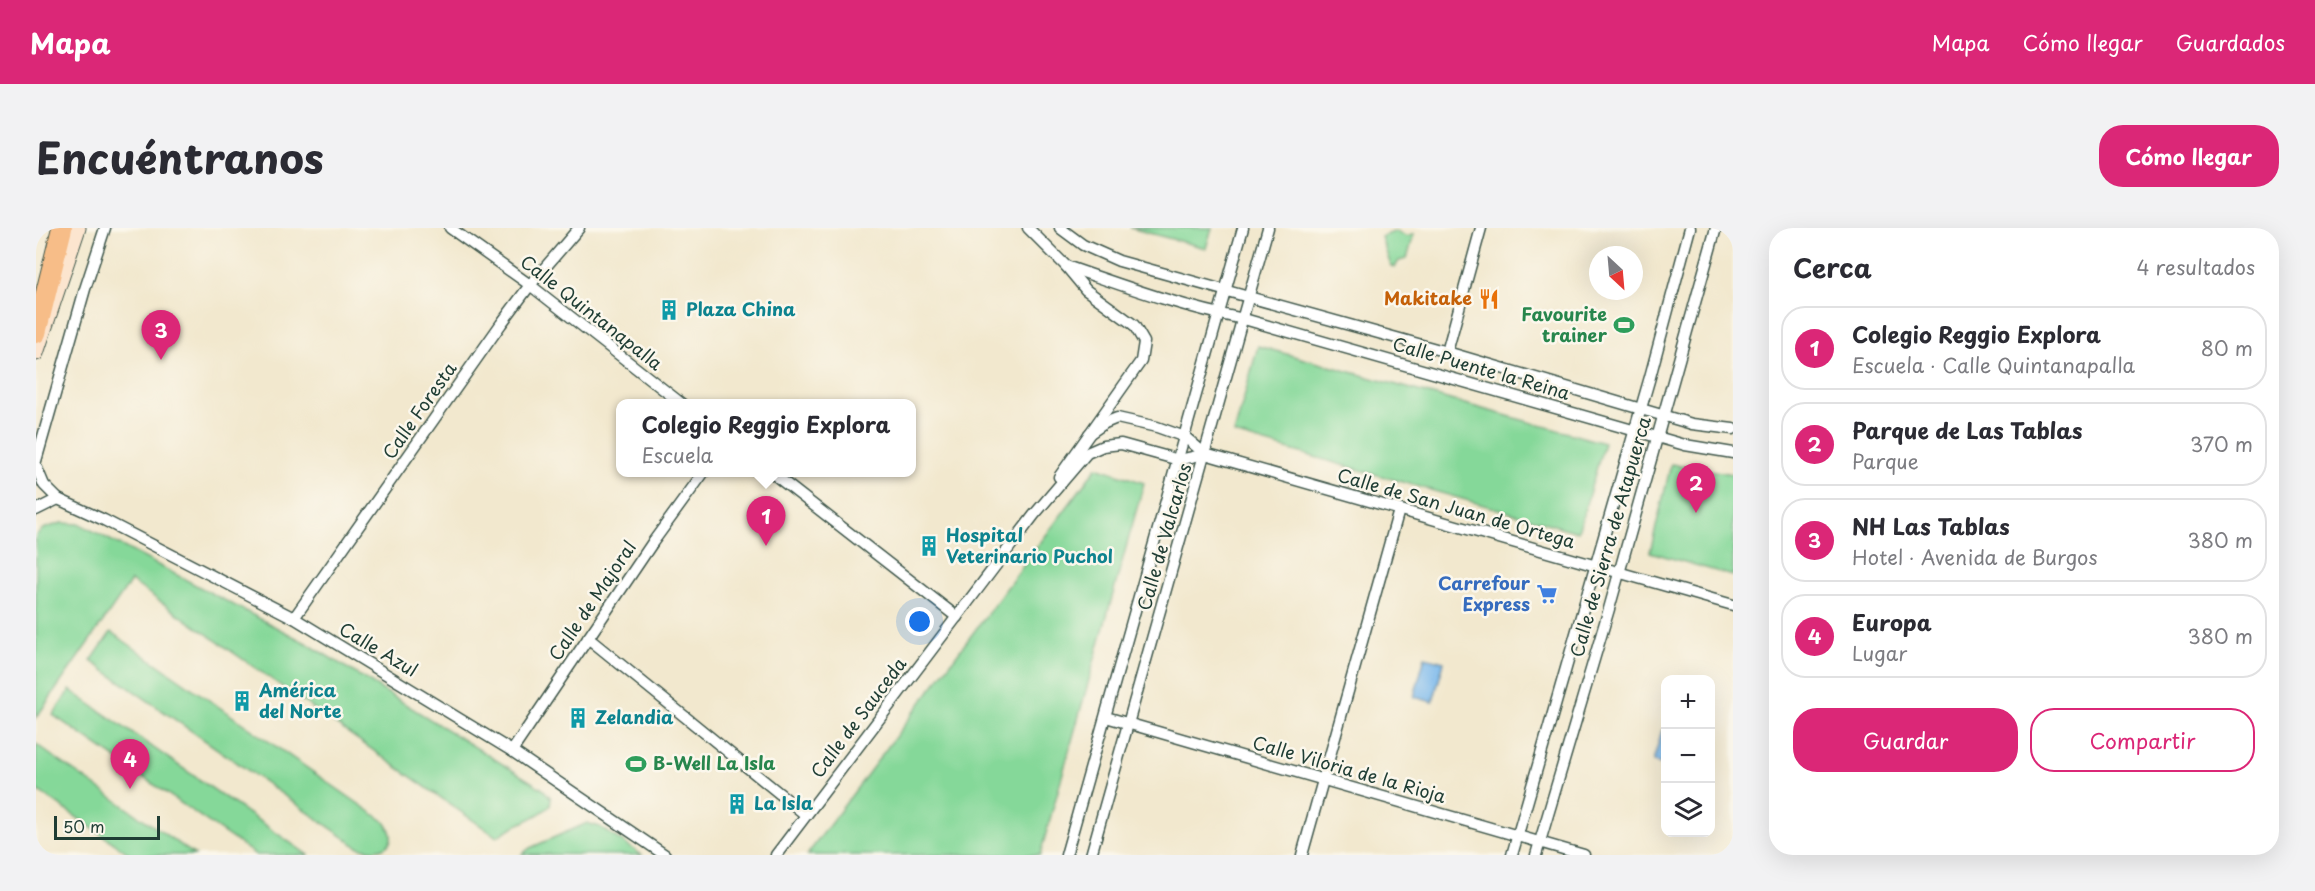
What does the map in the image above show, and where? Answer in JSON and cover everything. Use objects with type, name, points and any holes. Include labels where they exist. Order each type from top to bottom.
[{"type":"highway","points":[[36,333],[62,228]]},
{"type":"street","points":[[36,353],[78,228]]},
{"type":"street","points":[[36,461],[85,289],[105,228]]},
{"type":"street","name":"Calle Quintanapalla","points":[[450,228],[530,285],[676,399]]},
{"type":"street","name":"Calle Foresta","points":[[294,618],[530,285],[579,228]]},
{"type":"street","name":"Calle de Sauceda","points":[[776,855],[1034,515],[1141,361],[1144,342],[1134,325],[1086,290],[1028,228]]},
{"type":"street","name":"Calle Puente la Reina","points":[[1060,228],[1083,245],[1119,261],[1447,351],[1692,424],[1733,429]]},
{"type":"street","name":"Calle de Valcarlos","points":[[1066,855],[1243,228]]},
{"type":"street","name":"Calle de Valcarlos","points":[[1091,855],[1268,228]]},
{"type":"street","points":[[1447,351],[1481,228]]},
{"type":"street","name":"Calle de Sierra de Atapuerca","points":[[1512,855],[1641,408],[1690,228]]},
{"type":"street","name":"Calle de Sierra de Atapuerca","points":[[1536,855],[1716,228]]},
{"type":"street","name":"Calle Puente la Reina","points":[[1066,266],[1126,287],[1685,445],[1733,453]]},
{"type":"street","name":"Calle de Sauceda","points":[[1089,434],[1104,423],[1117,418],[1185,436]]},
{"type":"street","name":"Calle de San Juan de Ortega","points":[[1185,436],[1205,454],[1733,605]]},
{"type":"street","name":"Calle de Sauceda","points":[[1034,515],[1087,453],[1104,446],[1121,444],[1179,460]]},
{"type":"street","name":"Calle de San Juan de Ortega","points":[[1179,460],[1205,454]]},
{"type":"street","points":[[36,466],[44,485],[58,499],[36,510]]},
{"type":"street","name":"Calle de Majoral","points":[[512,750],[653,542],[700,477]]},
{"type":"street","points":[[777,477],[957,617]]},
{"type":"street","name":"Calle Azul","points":[[58,499],[104,520],[294,618],[512,750],[665,855]]},
{"type":"street","points":[[1302,855],[1399,510]]},
{"type":"street","points":[[588,638],[806,815]]},
{"type":"street","name":"Calle Viloria de la Rioja","points":[[1106,717],[1584,855]]},
{"type":"green space","points":[[1130,228],[1212,228],[1206,248]]},
{"type":"green space","points":[[1396,231],[1407,237],[1414,234],[1407,259],[1399,261],[1395,267],[1391,266],[1381,237]]},
{"type":"green space","points":[[1258,346],[1604,443],[1578,532],[1234,434]]},
{"type":"green space","points":[[1671,464],[1733,474],[1733,576],[1650,552]]},
{"type":"green space","points":[[1097,467],[1144,483],[1040,855],[807,855]]},
{"type":"green space","points":[[61,523],[80,524],[308,644],[543,789],[551,798],[550,806],[497,837],[131,581],[36,718],[36,535],[43,529]]},
{"type":"green space","points":[[111,632],[385,822],[390,830],[390,842],[381,849],[358,847],[91,661]]},
{"type":"green space","points":[[70,690],[308,855],[256,855],[53,715]]},
{"type":"green space","points":[[36,744],[195,855],[131,855],[36,789]]},
{"type":"green space","points":[[587,823],[600,827],[642,855],[522,854],[530,848]]},
{"type":"water","points":[[1425,657],[1444,662],[1433,702],[1414,697]]},
{"type":"water","points":[[1661,734],[1661,764],[1653,762]]},
{"type":"place","name":"Makitake","points":[[1489,299]]},
{"type":"place","name":"Plaza China","points":[[669,310]]},
{"type":"place","name":"Favourite trainer","points":[[1624,325]]},
{"type":"place","name":"NH Las Tablas","points":[[161,360]]},
{"type":"place","name":"Parque de Las Tablas","points":[[1696,513]]},
{"type":"place","name":"Colegio Reggio Explora","points":[[766,546]]},
{"type":"place","name":"Hospital Veterinario Puchol","points":[[929,546]]},
{"type":"place","name":"Carrefour Express","points":[[1547,594]]},
{"type":"place","name":"América del Norte","points":[[242,701]]},
{"type":"place","name":"Zelandia","points":[[578,718]]},
{"type":"place","name":"B-Well La Isla","points":[[636,764]]},
{"type":"place","name":"Europa","points":[[130,789]]},
{"type":"place","name":"La Isla","points":[[737,804]]}]
